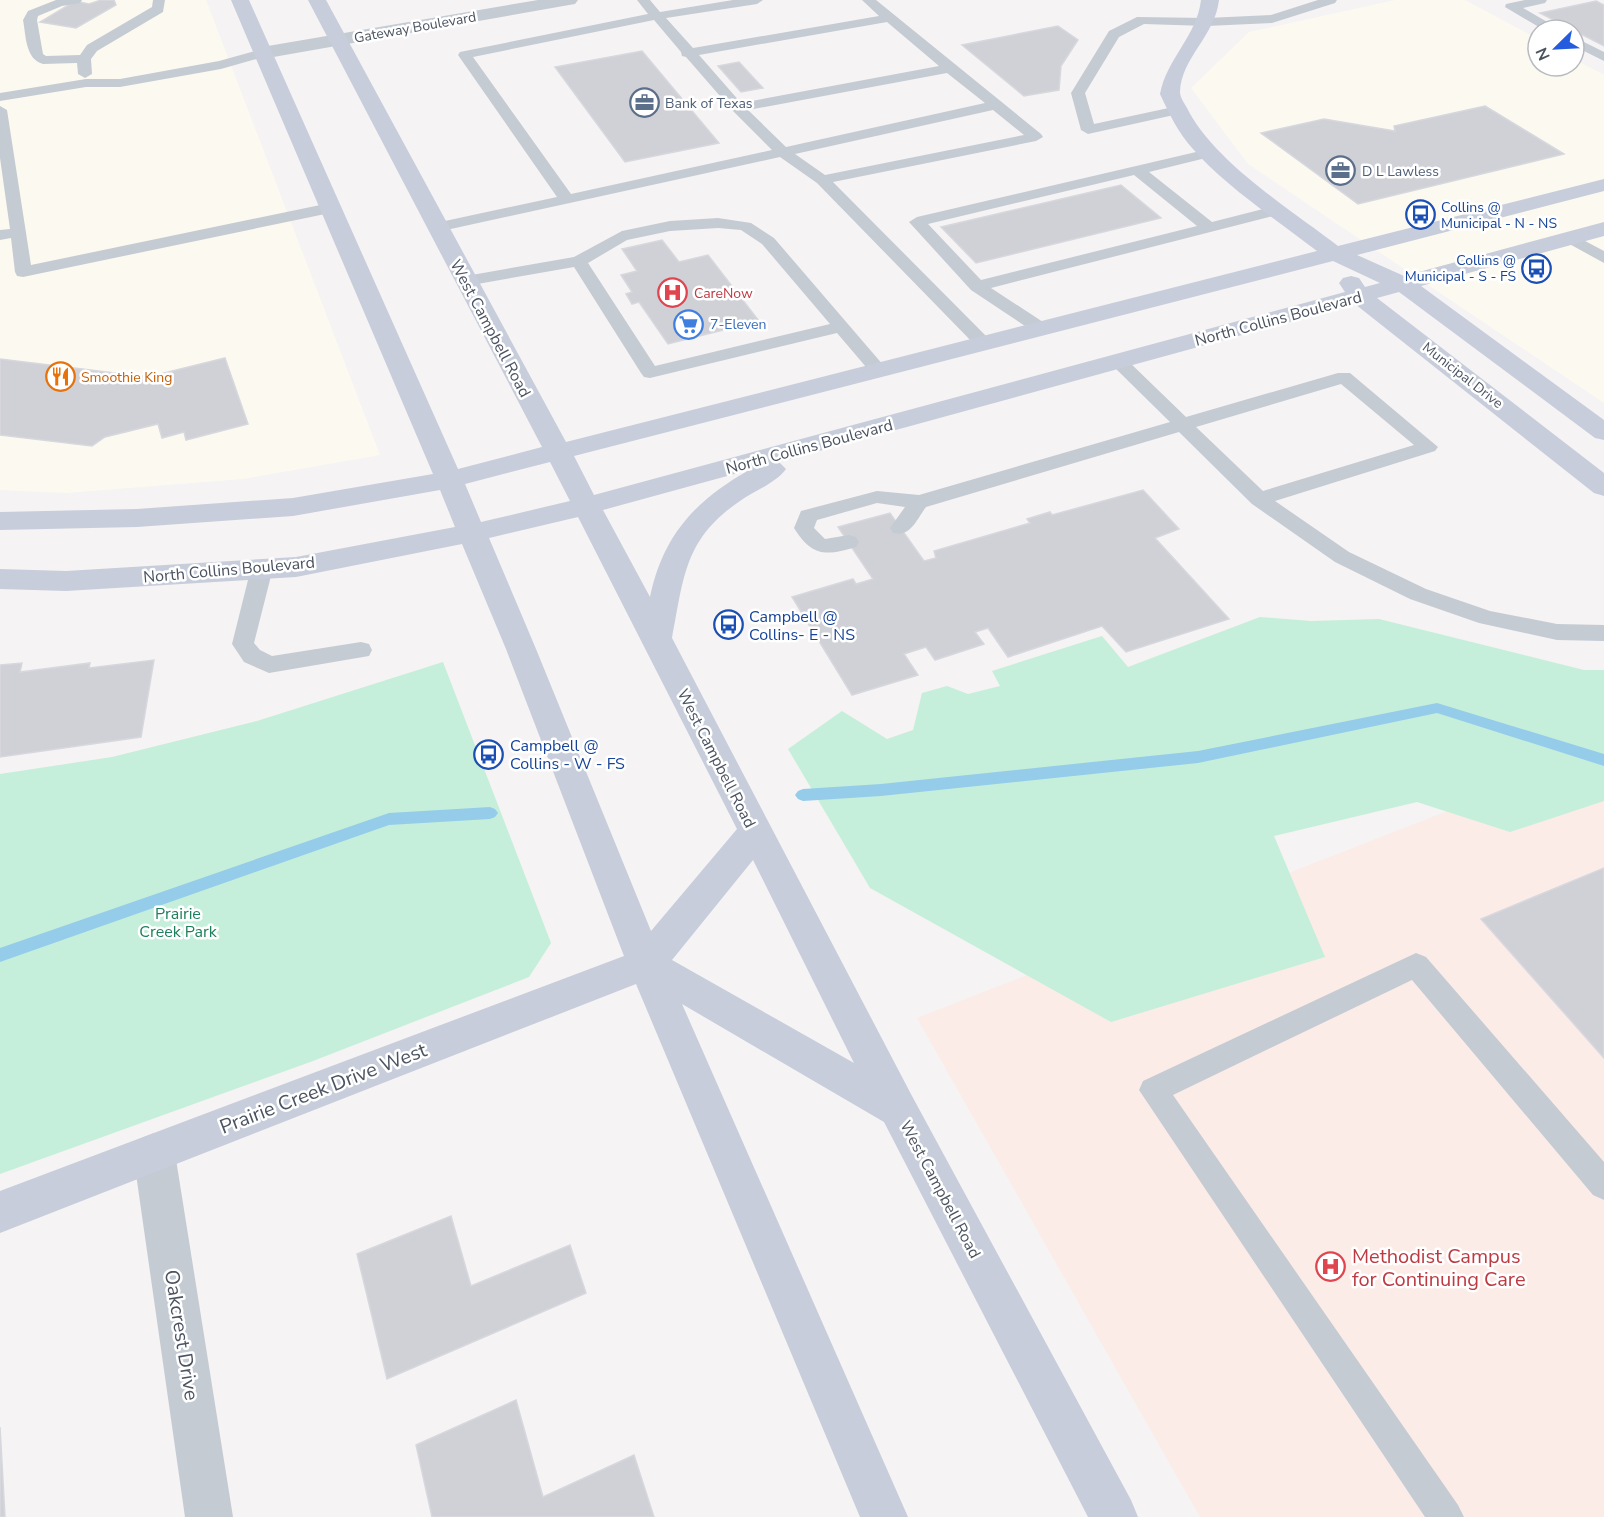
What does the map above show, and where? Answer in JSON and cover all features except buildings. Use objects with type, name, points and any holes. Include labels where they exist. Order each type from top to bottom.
[{"type":"main road","points":[[240,0],[521,649],[645,964],[884,1517]]},
{"type":"main road","name":"West Campbell Road","points":[[317,0],[657,638],[898,1109],[1114,1517]]},
{"type":"main road","name":"Municipal Drive","points":[[1210,0],[1207,22],[1179,64],[1170,94],[1184,123],[1209,153],[1333,253],[1403,284],[1604,432]]},
{"type":"main road","points":[[0,521],[137,518],[293,507],[448,480],[1604,185]]},
{"type":"main road","name":"North Collins Boulevard","points":[[0,579],[66,581],[297,567],[471,532],[586,506],[1604,229]]},
{"type":"main road","name":"Municipal Drive","points":[[1333,253],[1359,296],[1604,487]]},
{"type":"main road","points":[[657,638],[672,564],[695,524],[737,487],[823,442]]},
{"type":"main road","points":[[645,964],[755,832]]},
{"type":"main road","points":[[645,964],[898,1109]]},
{"type":"main road","name":"Prairie Creek Drive West","points":[[0,1212],[645,964]]},
{"type":"street","name":"Gateway Boulevard","points":[[262,54],[543,2],[569,0]]},
{"type":"street","name":"Oakcrest Drive","points":[[154,1153],[209,1517]]},
{"type":"lane","points":[[76,0],[45,8],[33,14],[30,20],[37,55],[43,60],[84,59]]},
{"type":"lane","points":[[86,83],[84,59],[92,48],[158,9],[159,0]]},
{"type":"lane","points":[[643,0],[687,53],[738,108],[782,152],[822,180],[983,343]]},
{"type":"lane","points":[[567,200],[465,55],[657,16],[757,0]]},
{"type":"lane","points":[[822,180],[1036,137],[868,0]]},
{"type":"lane","points":[[1178,110],[1088,130],[1078,93],[1114,34],[1142,20],[1207,22],[1272,19],[1331,0]]},
{"type":"lane","points":[[1532,18],[1511,7],[1541,0]]},
{"type":"lane","points":[[687,53],[890,18]]},
{"type":"lane","points":[[1586,47],[1604,57]]},
{"type":"lane","points":[[151,63],[216,52],[262,54]]},
{"type":"lane","points":[[0,97],[86,83],[120,82],[220,65],[262,54]]},
{"type":"lane","points":[[738,108],[950,68]]},
{"type":"lane","points":[[86,83],[118,69]]},
{"type":"lane","points":[[437,227],[996,105]]},
{"type":"lane","points":[[0,110],[23,272],[330,208]]},
{"type":"lane","points":[[1040,328],[977,286],[917,222],[1209,153]]},
{"type":"lane","points":[[1137,170],[1209,228]]},
{"type":"lane","points":[[977,286],[1279,210]]},
{"type":"lane","points":[[466,281],[579,261],[622,236],[670,226],[718,223],[745,226],[768,241],[878,370]]},
{"type":"lane","points":[[0,235],[19,232]]},
{"type":"lane","points":[[1570,238],[1604,258]]},
{"type":"lane","points":[[579,261],[650,374],[842,327]]},
{"type":"lane","points":[[1119,362],[1259,500],[1342,557],[1418,594],[1487,618],[1557,632],[1604,633]]},
{"type":"lane","points":[[849,542],[830,548],[813,542],[804,528],[808,516],[877,497],[919,502],[1344,377],[1428,447],[1259,500]]},
{"type":"lane","points":[[900,528],[919,502]]},
{"type":"lane","points":[[262,568],[243,644],[252,656],[269,665],[361,650]]},
{"type":"lane","points":[[1446,1517],[1153,1090],[1416,965],[1604,1185]]},
{"type":"shaded area","points":[[0,0],[206,0],[380,455],[243,479],[66,493],[0,490]]},
{"type":"shaded area","points":[[1395,0],[1465,0],[1526,33],[1526,78],[1586,78],[1586,65],[1604,75],[1604,403],[1248,164],[1191,88],[1249,32]]},
{"type":"shaded area","name":"Methodist Campus for Continuing Care","points":[[1604,750],[1604,1517],[1200,1517],[917,1018]]},
{"type":"green space","points":[[1260,617],[1311,621],[1379,619],[1584,670],[1604,670],[1604,801],[1510,832],[1417,802],[1274,836],[1325,957],[1111,1022],[870,888],[788,749],[842,711],[887,739],[913,730],[922,693],[947,686],[968,694],[1000,686],[992,671],[1102,636],[1128,667]]},
{"type":"green space","name":"Prairie Creek Park","points":[[443,662],[551,943],[529,977],[313,1061],[0,1174],[0,774],[112,757],[257,721]]},
{"type":"waterway","points":[[803,795],[881,790],[1198,757],[1437,708],[1604,760]]},
{"type":"waterway","points":[[0,955],[389,819],[490,813]]},
{"type":"place","name":"Bank of Texas","points":[[644,103]]},
{"type":"place","name":"D L Lawless","points":[[1341,171]]},
{"type":"place","name":"Collins @ Municipal - N - NS","points":[[1420,215]]},
{"type":"place","name":"Collins @ Municipal - S - FS","points":[[1537,268]]},
{"type":"place","name":"CareNow","points":[[673,293]]},
{"type":"place","name":"7-Eleven","points":[[689,324]]},
{"type":"place","name":"Smoothie King","points":[[60,377]]},
{"type":"place","name":"Campbell @ Collins- E - NS","points":[[728,625]]},
{"type":"place","name":"Campbell @ Collins - W - FS","points":[[489,754]]},
{"type":"place","name":"Methodist Campus for Continuing Care","points":[[1331,1267]]}]
